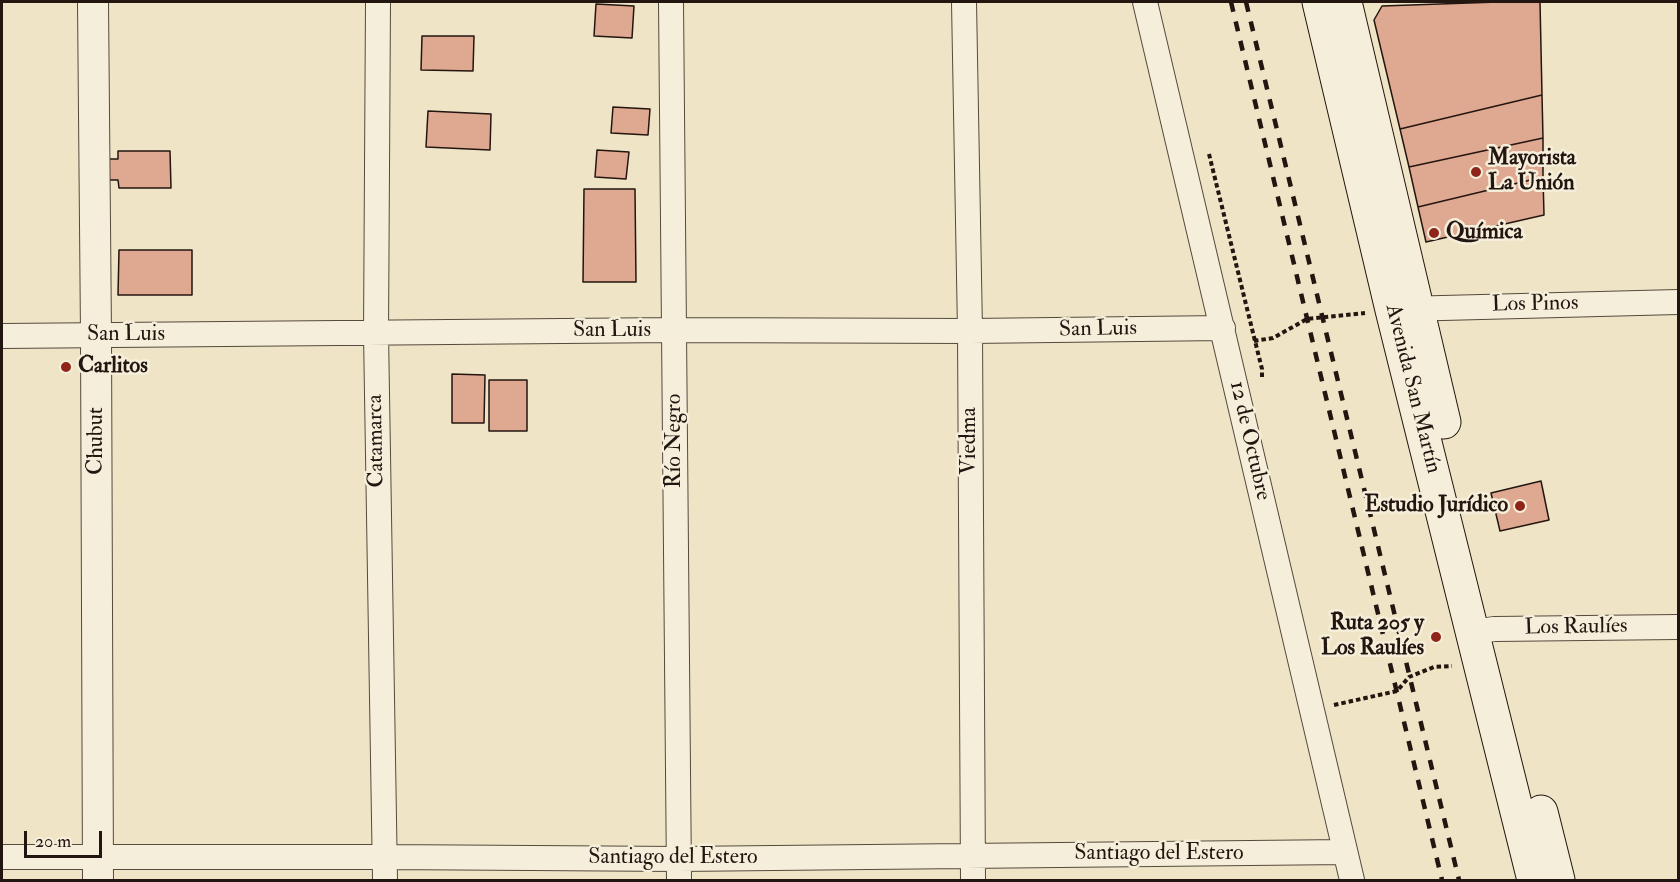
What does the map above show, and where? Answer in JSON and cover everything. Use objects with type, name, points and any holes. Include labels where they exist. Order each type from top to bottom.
[{"type":"main road","name":"Avenida San Martín","points":[[1319,2],[1404,309],[1484,631],[1558,880]]},
{"type":"main road","name":"Avenida San Martín","points":[[1345,2],[1404,309]]},
{"type":"main road","name":"Avenida San Martín","points":[[1484,631],[1481,665],[1534,880]]},
{"type":"street","name":"Chubut","points":[[93,2],[98,868]]},
{"type":"street","name":"Catamarca","points":[[378,2],[376,333],[385,880]]},
{"type":"street","name":"Río Negro","points":[[671,2],[679,870]]},
{"type":"street","name":"Viedma","points":[[964,2],[970,331],[973,880]]},
{"type":"street","name":"12 de Octubre","points":[[1145,2],[1352,880]]},
{"type":"street","name":"Los Pinos","points":[[1404,309],[1678,302]]},
{"type":"street","name":"San Luis","points":[[2,336],[674,330],[970,331],[1225,338]]},
{"type":"street","name":"Los Raulíes","points":[[1484,631],[1678,627]]},
{"type":"street","name":"Santiago del Estero","points":[[2,857],[98,868],[385,857],[679,870],[973,855],[1345,852]]},
{"type":"path","points":[[1225,338],[1273,338],[1307,319],[1404,309]]},
{"type":"path","points":[[1313,714],[1337,704],[1396,691],[1409,677],[1434,667],[1481,665]]},
{"type":"building","points":[[1540,2],[1542,95],[1400,129],[1374,20],[1382,6]]},
{"type":"building","points":[[596,4],[634,6],[632,38],[594,36]]},
{"type":"building","points":[[422,36],[474,36],[473,71],[421,70]]},
{"type":"building","points":[[1542,95],[1543,138],[1409,167],[1400,129]]},
{"type":"building","points":[[613,107],[650,109],[648,135],[611,133]]},
{"type":"building","points":[[428,111],[491,114],[490,150],[426,147]]},
{"type":"building","name":"Mayorista La Unión","points":[[1543,138],[1543,177],[1418,207],[1409,167]]},
{"type":"building","points":[[597,150],[629,152],[626,179],[595,177]]},
{"type":"building","points":[[118,151],[170,151],[171,188],[119,188],[118,180],[107,180],[107,159],[118,159]]},
{"type":"building","points":[[1543,177],[1544,215],[1426,242],[1418,207]]},
{"type":"building","points":[[584,189],[635,189],[636,282],[583,282]]},
{"type":"building","points":[[119,250],[192,250],[192,295],[118,295]]},
{"type":"building","points":[[452,374],[485,375],[484,423],[452,423]]},
{"type":"building","points":[[489,380],[527,380],[527,431],[489,431]]},
{"type":"building","name":"Estudio Jurídico","points":[[1541,481],[1549,520],[1500,531],[1491,493]]},
{"type":"railway","points":[[1231,2],[1442,880]]},
{"type":"railway","points":[[1246,2],[1459,880]]},
{"type":"place","name":"Mayorista La Unión","points":[[1476,172]]},
{"type":"place","name":"Química","points":[[1434,233]]},
{"type":"place","name":"Carlitos","points":[[66,367]]},
{"type":"place","name":"Estudio Jurídico","points":[[1520,506]]},
{"type":"place","name":"Ruta 205 y Los Raulíes","points":[[1436,637]]}]
